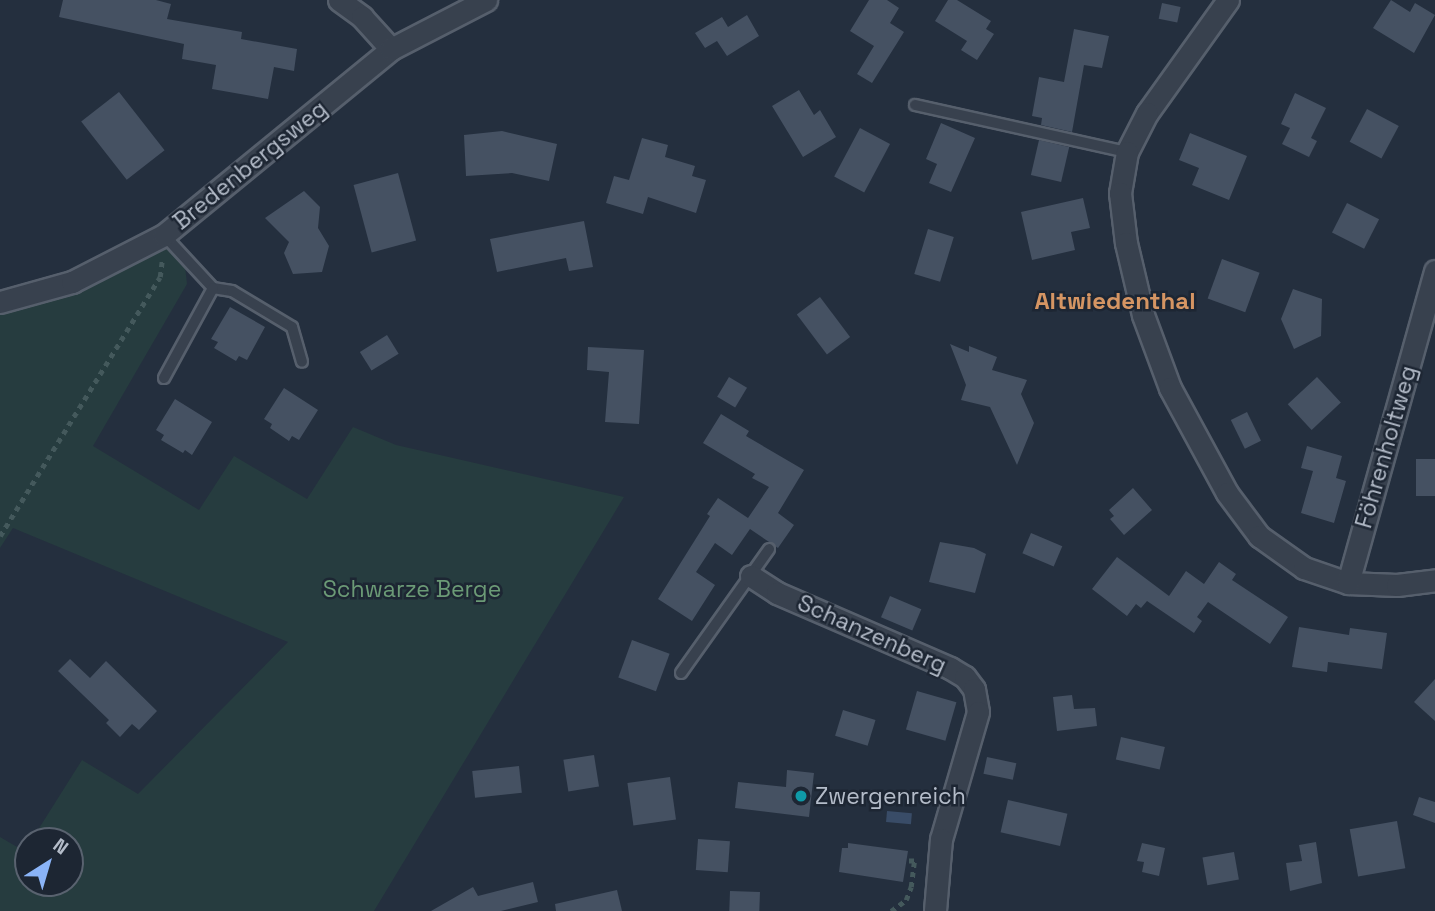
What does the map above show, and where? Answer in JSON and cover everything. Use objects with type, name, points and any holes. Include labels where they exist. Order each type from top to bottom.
[{"type":"street","points":[[339,0],[362,17],[391,49]]},
{"type":"street","points":[[1228,0],[1147,113],[1127,152],[1120,193],[1126,243],[1143,314],[1170,388],[1227,493],[1259,536],[1304,568],[1348,583],[1397,585],[1435,580]]},
{"type":"street","name":"Bredenbergsweg","points":[[0,302],[72,282],[164,235],[391,49],[481,1]]},
{"type":"street","name":"Föhrenholtweg","points":[[1348,583],[1435,271]]},
{"type":"street","name":"Schanzenberg","points":[[751,576],[777,593],[950,668],[965,677],[974,689],[978,712],[941,839],[935,911]]},
{"type":"lane","points":[[915,105],[1127,152]]},
{"type":"lane","points":[[164,235],[213,288],[232,291],[292,327],[302,362]]},
{"type":"lane","points":[[164,378],[213,288]]},
{"type":"lane","points":[[681,673],[769,550]]},
{"type":"path","points":[[0,536],[160,277],[164,235]]},
{"type":"path","points":[[891,911],[906,900],[911,887],[914,861],[906,861]]},
{"type":"green space","name":"Schwarze Berge","points":[[164,235],[184,257],[187,284],[93,446],[199,510],[234,456],[307,499],[353,427],[396,445],[624,497],[374,911],[0,911],[0,837],[14,845],[14,897],[84,897],[84,827],[40,827],[82,760],[138,794],[288,642],[13,528],[0,548],[0,299]]},
{"type":"water","points":[[887,811],[912,813],[911,824],[886,822]]},
{"type":"building","points":[[63,0],[156,0],[171,4],[167,19],[242,32],[241,39],[297,49],[294,71],[274,67],[268,99],[212,89],[216,65],[182,59],[184,44],[59,17]]},
{"type":"building","points":[[869,0],[887,0],[899,8],[890,23],[904,32],[872,83],[857,74],[874,46],[850,31]]},
{"type":"building","points":[[948,0],[957,0],[991,21],[986,29],[994,34],[977,60],[961,50],[967,41],[935,21]]},
{"type":"building","points":[[1391,0],[1410,12],[1415,3],[1435,15],[1414,53],[1373,28]]},
{"type":"building","points":[[1162,3],[1181,7],[1177,23],[1159,19]]},
{"type":"building","points":[[747,15],[759,36],[727,56],[717,41],[705,48],[695,33],[722,17],[728,27]]},
{"type":"building","points":[[1074,29],[1109,36],[1102,68],[1084,65],[1072,132],[1041,125],[1042,118],[1032,116],[1039,77],[1064,82]]},
{"type":"building","points":[[799,90],[814,115],[820,110],[836,137],[803,157],[772,106]]},
{"type":"building","points":[[119,92],[165,150],[127,180],[81,122]]},
{"type":"building","points":[[1295,93],[1326,108],[1311,138],[1317,141],[1309,157],[1282,144],[1290,128],[1281,124]]},
{"type":"building","points":[[1367,109],[1399,126],[1381,159],[1350,142]]},
{"type":"building","points":[[941,123],[975,138],[951,192],[929,183],[937,164],[926,159]]},
{"type":"building","points":[[860,128],[890,144],[864,193],[834,177]]},
{"type":"building","points":[[502,131],[557,144],[549,181],[512,173],[466,176],[464,135]]},
{"type":"building","points":[[1190,133],[1247,156],[1229,200],[1192,185],[1199,168],[1179,160]]},
{"type":"building","points":[[642,138],[668,145],[665,157],[695,166],[692,176],[706,180],[696,213],[648,197],[643,214],[606,203],[614,176],[629,180]]},
{"type":"building","points":[[1039,140],[1069,147],[1061,182],[1031,175]]},
{"type":"building","points":[[398,173],[416,241],[372,253],[354,185]]},
{"type":"building","points":[[304,191],[320,207],[318,228],[329,246],[322,272],[293,274],[284,253],[289,242],[265,218]]},
{"type":"building","points":[[1083,198],[1090,228],[1071,232],[1075,250],[1032,260],[1021,212]]},
{"type":"building","points":[[1347,203],[1379,219],[1364,249],[1332,232]]},
{"type":"building","points":[[584,221],[593,267],[569,271],[566,258],[497,272],[490,239]]},
{"type":"building","points":[[928,229],[954,237],[940,282],[914,274]]},
{"type":"building","points":[[1222,259],[1260,273],[1245,312],[1208,298]]},
{"type":"building","points":[[1293,289],[1322,299],[1321,336],[1294,349],[1281,319]]},
{"type":"building","points":[[820,297],[850,337],[827,354],[797,314]]},
{"type":"building","points":[[230,307],[265,327],[247,360],[239,356],[236,361],[214,348],[218,342],[211,339]]},
{"type":"building","points":[[387,335],[399,354],[372,371],[360,352]]},
{"type":"building","points":[[950,344],[969,352],[969,346],[997,357],[992,370],[1027,380],[1021,394],[1034,423],[1017,465],[990,407],[961,400],[966,385]]},
{"type":"building","points":[[588,347],[644,350],[639,424],[605,422],[609,372],[587,370]]},
{"type":"building","points":[[729,377],[747,388],[735,408],[717,397]]},
{"type":"building","points":[[1317,377],[1341,403],[1312,430],[1288,404]]},
{"type":"building","points":[[284,388],[318,410],[299,440],[292,436],[289,441],[270,428],[272,424],[264,419]]},
{"type":"building","points":[[175,399],[212,422],[192,455],[185,450],[183,453],[161,440],[164,435],[156,430]]},
{"type":"building","points":[[1247,412],[1261,441],[1245,449],[1231,420]]},
{"type":"building","points":[[721,414],[749,431],[746,436],[804,470],[778,513],[794,525],[778,548],[750,529],[732,555],[715,543],[696,572],[715,585],[692,621],[658,599],[710,516],[707,514],[718,498],[748,518],[769,487],[752,478],[755,474],[703,443]]},
{"type":"building","points":[[1307,446],[1342,456],[1336,478],[1346,481],[1334,523],[1301,513],[1313,471],[1301,468]]},
{"type":"building","points":[[1416,459],[1435,459],[1435,496],[1416,496]]},
{"type":"building","points":[[1133,488],[1152,510],[1124,535],[1110,519],[1114,516],[1109,510]]},
{"type":"building","points":[[1031,533],[1062,546],[1054,567],[1022,553]]},
{"type":"building","points":[[940,542],[974,548],[986,554],[975,593],[929,582]]},
{"type":"building","points":[[1117,557],[1169,596],[1186,571],[1204,584],[1219,562],[1236,574],[1232,580],[1288,617],[1270,644],[1208,602],[1197,617],[1202,621],[1194,633],[1147,601],[1141,608],[1136,604],[1127,616],[1092,589]]},
{"type":"building","points":[[890,596],[921,609],[912,630],[881,617]]},
{"type":"building","points":[[1299,627],[1349,635],[1350,628],[1387,633],[1382,669],[1328,662],[1327,672],[1292,667]]},
{"type":"building","points":[[632,640],[670,654],[656,691],[618,678]]},
{"type":"building","points":[[70,659],[90,678],[106,661],[157,711],[139,730],[132,724],[120,737],[106,723],[109,720],[58,671]]},
{"type":"building","points":[[1435,679],[1435,721],[1414,702]]},
{"type":"building","points":[[917,691],[956,702],[945,741],[906,729]]},
{"type":"building","points":[[1072,695],[1074,709],[1095,708],[1097,726],[1057,731],[1053,697]]},
{"type":"building","points":[[843,710],[876,720],[868,746],[835,736]]},
{"type":"building","points":[[1121,737],[1165,747],[1160,770],[1116,759]]},
{"type":"building","points":[[594,755],[599,787],[568,791],[563,760]]},
{"type":"building","points":[[987,757],[1016,763],[1013,780],[983,774]]},
{"type":"building","points":[[519,766],[522,793],[475,798],[472,771]]},
{"type":"building","points":[[787,770],[814,773],[809,817],[735,808],[738,782],[786,787]]},
{"type":"building","points":[[670,777],[676,820],[633,826],[627,783]]},
{"type":"building","points":[[1419,797],[1435,802],[1435,823],[1413,815]]},
{"type":"building","points":[[1008,800],[1067,814],[1060,846],[1001,832]]},
{"type":"building","points":[[1397,821],[1405,868],[1358,877],[1350,829]]},
{"type":"building","points":[[698,839],[730,841],[728,872],[696,870]]},
{"type":"building","points":[[1316,842],[1322,883],[1290,891],[1286,863],[1302,861],[1299,845]]},
{"type":"building","points":[[848,843],[908,851],[903,882],[839,872],[842,848],[848,848]]},
{"type":"building","points":[[1142,843],[1165,848],[1159,876],[1142,872],[1144,862],[1137,861]]},
{"type":"building","points":[[1234,852],[1239,880],[1207,885],[1202,858]]},
{"type":"building","points":[[533,882],[538,902],[501,911],[431,911],[473,887],[478,896]]},
{"type":"building","points":[[617,890],[622,911],[556,911],[555,904]]},
{"type":"building","points":[[730,891],[760,892],[759,911],[729,911]]},
{"type":"place","name":"Zwergenreich","points":[[801,796]]},
{"type":"district","name":"Altwiedenthal","points":[[1115,301]]}]
